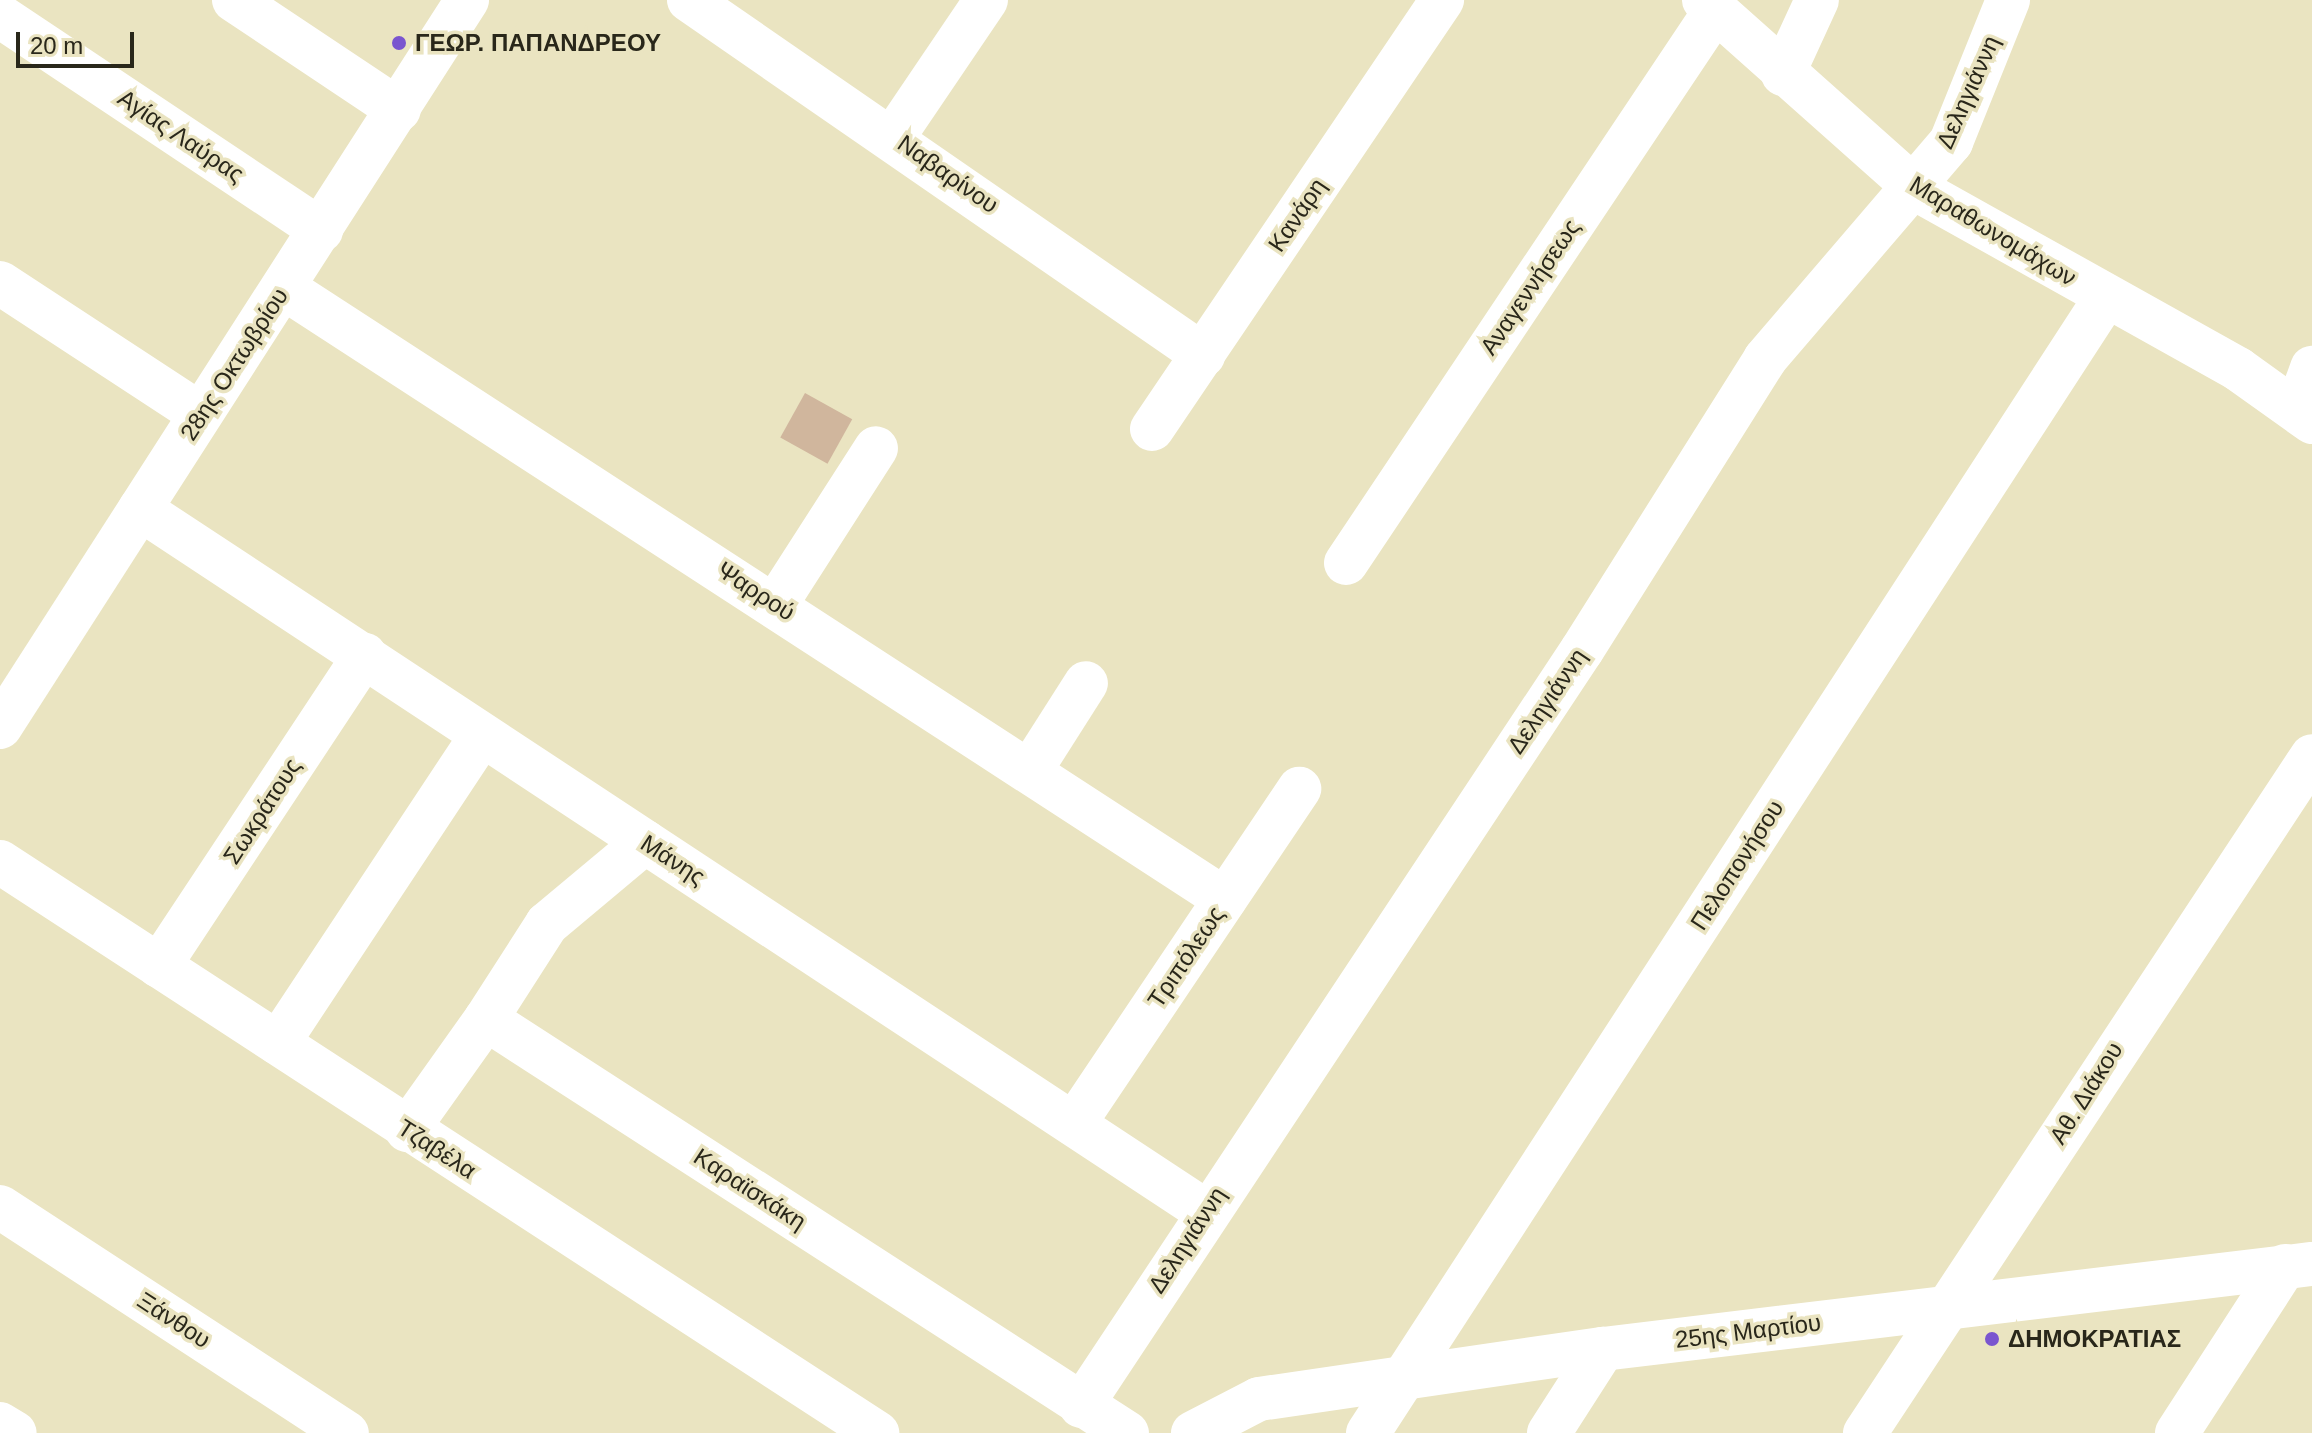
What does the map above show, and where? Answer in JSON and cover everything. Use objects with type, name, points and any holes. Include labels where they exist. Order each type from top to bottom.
[{"type":"street","points":[[234,0],[399,110]]},
{"type":"street","name":"28ης Οκτωβρίου","points":[[0,727],[467,0]]},
{"type":"street","name":"Ναβαρίνου","points":[[689,0],[894,136],[1203,355]]},
{"type":"street","points":[[894,136],[986,0]]},
{"type":"street","name":"Κανάρη","points":[[1152,429],[1442,0]]},
{"type":"street","points":[[1783,74],[1817,0]]},
{"type":"street","name":"Δεληγιάννη","points":[[1081,1406],[1205,1211],[1582,650],[1765,359],[1916,189],[1951,142],[2008,0]]},
{"type":"street","name":"Μαραθωνομάχων","points":[[1710,6],[1916,189],[2106,297],[2304,416]]},
{"type":"street","name":"Αναγεννήσεως","points":[[1346,563],[1710,6]]},
{"type":"street","name":"Αγίας Λαύρας","points":[[0,16],[321,230]]},
{"type":"street","points":[[0,283],[200,414]]},
{"type":"street","name":"Ψαρρού","points":[[284,288],[776,604],[1225,899]]},
{"type":"street","name":"Πελοπονήσου","points":[[1368,1433],[2106,297]]},
{"type":"street","points":[[2304,416],[2312,368]]},
{"type":"street","points":[[776,604],[876,448]]},
{"type":"street","name":"Μάνης","points":[[140,509],[1205,1211]]},
{"type":"street","name":"Σωκράτους","points":[[159,966],[365,655]]},
{"type":"street","points":[[1030,771],[1086,683]]},
{"type":"street","points":[[278,1043],[482,735]]},
{"type":"street","name":"Αθ. Διάκου","points":[[1865,1433],[1952,1307],[2112,1052],[2312,756]]},
{"type":"street","name":"Τριπόλεως","points":[[1074,1124],[1299,789]]},
{"type":"street","points":[[407,1130],[486,1019],[547,924],[645,842]]},
{"type":"street","name":"Τζαβέλα","points":[[0,862],[407,1130],[877,1433]]},
{"type":"street","name":"Καραϊσκάκη","points":[[486,1019],[1127,1433]]},
{"type":"street","name":"Ξάνθου","points":[[0,1207],[347,1433]]},
{"type":"street","points":[[2177,1433],[2298,1265]]},
{"type":"street","name":"25ης Μαρτίου","points":[[1193,1433],[1259,1399],[1603,1349],[2298,1265]]},
{"type":"street","points":[[1549,1433],[1603,1349]]},
{"type":"street","points":[[0,1424],[15,1433]]},
{"type":"building","points":[[805,393],[852,419],[828,464],[780,438]]},
{"type":"place","name":"ΓΕΩΡ. ΠΑΠΑΝΔΡΕΟΥ","points":[[399,43]]},
{"type":"place","name":"ΔΗΜΟΚΡΑΤΙΑΣ","points":[[1992,1339]]}]
